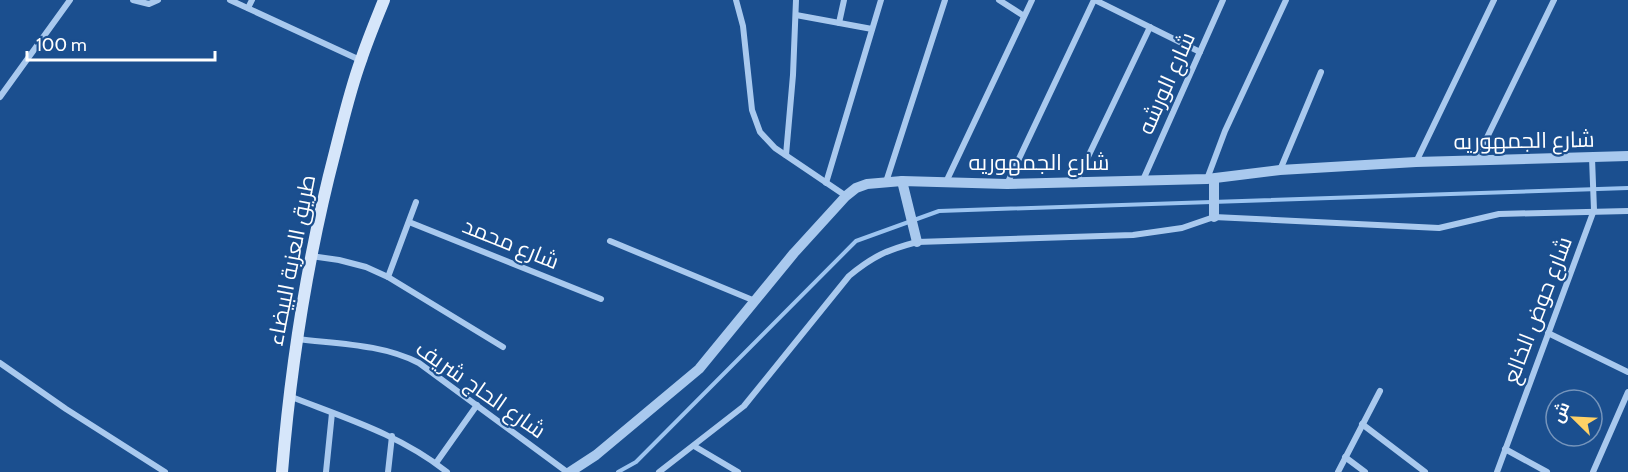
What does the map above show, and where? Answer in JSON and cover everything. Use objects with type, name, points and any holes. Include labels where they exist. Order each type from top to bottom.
[{"type":"main road","name":"طريق العزبة البيضاء","points":[[282,472],[288,396],[310,256],[360,60],[384,0]]},
{"type":"street","points":[[0,97],[70,0]]},
{"type":"street","points":[[133,0],[149,4],[158,0]]},
{"type":"street","points":[[230,0],[360,60]]},
{"type":"street","points":[[248,8],[252,0]]},
{"type":"street","points":[[736,0],[743,26],[752,110],[760,132],[786,155],[846,196]]},
{"type":"street","points":[[786,155],[794,75],[796,0]]},
{"type":"street","points":[[839,23],[844,0]]},
{"type":"street","points":[[826,183],[881,0]]},
{"type":"street","points":[[886,182],[945,0]]},
{"type":"street","points":[[999,0],[1024,16]]},
{"type":"street","points":[[946,182],[1032,0]]},
{"type":"street","points":[[1007,184],[1094,0],[1200,52]]},
{"type":"street","name":"شارع الورشه","points":[[1143,180],[1223,0]]},
{"type":"street","points":[[1214,213],[1212,182],[1226,131],[1286,0]]},
{"type":"street","points":[[1416,162],[1494,0]]},
{"type":"street","points":[[1476,161],[1554,0]]},
{"type":"street","points":[[796,15],[872,29]]},
{"type":"street","points":[[1076,182],[1150,27]]},
{"type":"street","points":[[1280,170],[1321,72]]},
{"type":"street","name":"شارع الجمهوريه","points":[[569,472],[596,456],[699,369],[794,253],[846,196],[856,188],[867,184],[902,181],[1007,184],[1143,180],[1212,182],[1280,170],[1416,162],[1628,156]]},
{"type":"street","name":"شارع حوض الخالع","points":[[1497,472],[1594,210],[1592,158]]},
{"type":"street","points":[[902,181],[917,242]]},
{"type":"street","points":[[388,277],[416,202]]},
{"type":"street","points":[[659,472],[744,406],[849,276],[869,259],[899,246],[917,242],[1133,235],[1182,228],[1214,213],[1439,228],[1499,214],[1628,210]]},
{"type":"street","name":"شارع محمد","points":[[409,222],[601,298]]},
{"type":"street","points":[[610,241],[755,301]]},
{"type":"street","points":[[310,256],[366,267],[388,277],[503,347]]},
{"type":"street","points":[[1548,333],[1628,372]]},
{"type":"street","name":"شارع الحاج شريف","points":[[297,339],[377,349],[406,356],[419,363],[569,472]]},
{"type":"street","points":[[0,363],[66,410],[165,472]]},
{"type":"street","points":[[1338,472],[1380,391]]},
{"type":"street","points":[[1593,472],[1628,392]]},
{"type":"street","points":[[288,396],[392,436],[447,472]]},
{"type":"street","points":[[436,463],[477,405]]},
{"type":"street","points":[[326,472],[332,413]]},
{"type":"street","points":[[1362,424],[1425,472]]},
{"type":"street","points":[[388,472],[392,436]]},
{"type":"street","points":[[694,446],[738,472]]},
{"type":"street","points":[[1506,449],[1547,472]]},
{"type":"street","points":[[1345,457],[1365,472]]},
{"type":"waterway","points":[[618,472],[636,462],[856,241],[939,211],[1628,188]]}]
